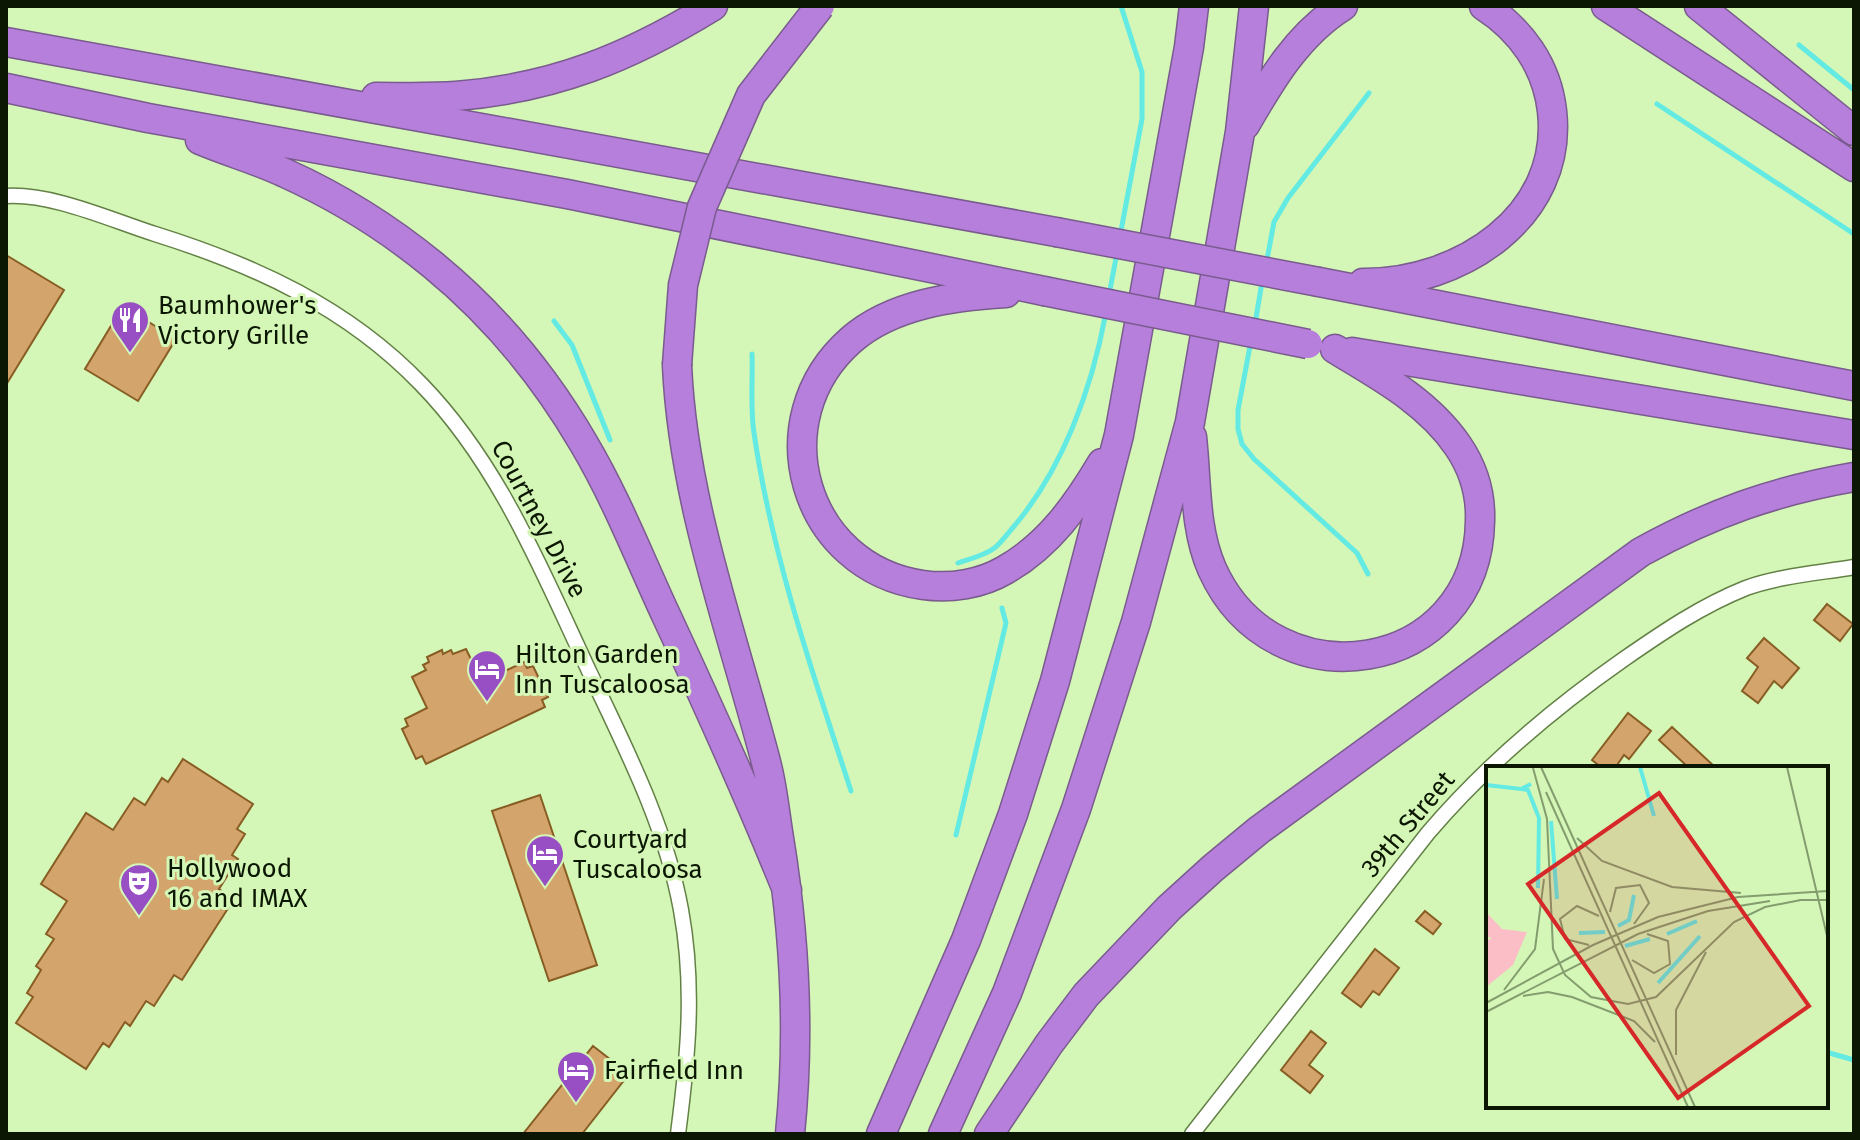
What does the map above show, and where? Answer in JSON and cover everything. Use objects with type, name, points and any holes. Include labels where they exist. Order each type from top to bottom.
[{"type":"highway","points":[[313,98],[455,96],[514,88],[572,74],[627,54],[713,6]]},
{"type":"highway","points":[[790,1134],[796,1048],[795,988],[787,890],[768,770],[710,560],[683,444],[677,365],[683,285],[702,207],[751,95],[820,6]]},
{"type":"highway","points":[[881,1134],[966,940],[1013,814],[1055,681],[1119,435],[1194,6]]},
{"type":"highway","points":[[943,1134],[1007,993],[1076,809],[1136,622],[1190,422],[1240,132],[1254,6]]},
{"type":"highway","points":[[1240,132],[1290,53],[1343,6]]},
{"type":"highway","points":[[1319,282],[1375,283],[1429,272],[1463,260],[1490,244],[1514,224],[1536,193],[1548,166],[1553,137],[1552,109],[1545,80],[1537,61],[1515,30],[1484,6]]},
{"type":"highway","points":[[1606,6],[1854,167]]},
{"type":"highway","points":[[1699,6],[1854,131]]},
{"type":"highway","points":[[6,42],[1056,232],[1854,386]]},
{"type":"highway","points":[[6,88],[148,118],[567,194],[1322,347],[1854,435]]},
{"type":"highway","points":[[148,118],[282,171],[336,198],[433,265],[478,305],[517,348],[553,395],[612,498],[737,767],[787,890]]},
{"type":"highway","points":[[1044,291],[943,299],[887,318],[853,338],[825,367],[804,423],[802,463],[815,505],[828,529],[847,548],[867,565],[891,577],[933,587],[978,582],[1004,572],[1044,541],[1086,490],[1119,435]]},
{"type":"highway","points":[[1190,422],[1198,516],[1204,543],[1212,568],[1236,608],[1276,641],[1321,656],[1360,658],[1399,647],[1446,611],[1468,578],[1480,540],[1481,500],[1468,463],[1445,430],[1396,385],[1322,347]]},
{"type":"highway","points":[[989,1134],[1086,995],[1169,908],[1259,830],[1641,552],[1694,523],[1750,502],[1808,485],[1854,477]]},
{"type":"street","name":"Courtney Drive","points":[[6,196],[53,202],[221,255],[275,279],[326,309],[374,343],[419,382],[476,450],[545,578],[633,767],[665,850],[681,907],[689,966],[690,1025],[678,1134]]},
{"type":"street","name":"39th Street","points":[[1491,766],[1598,677],[1696,611],[1749,587],[1854,567]]},
{"type":"street","name":"39th Street","points":[[1192,1134],[1428,833],[1486,770]]},
{"type":"building","points":[[6,255],[64,290],[6,385]]},
{"type":"building","name":"Baumhower's Victory Grille","points":[[123,306],[176,339],[138,401],[85,369]]},
{"type":"building","points":[[1827,604],[1853,624],[1840,641],[1814,620]]},
{"type":"building","points":[[1764,638],[1799,668],[1782,688],[1774,681],[1758,703],[1742,691],[1758,667],[1747,658]]},
{"type":"building","name":"Hilton Garden Inn Tuscaloosa","points":[[466,649],[482,682],[524,662],[527,668],[533,666],[548,697],[542,700],[545,707],[426,764],[422,756],[416,759],[402,729],[408,726],[405,719],[427,708],[412,677],[426,670],[423,665],[429,662],[427,657],[442,650],[443,654],[451,650],[453,654]]},
{"type":"building","points":[[1628,713],[1651,731],[1629,759],[1624,755],[1616,766],[1600,766],[1592,760]]},
{"type":"building","points":[[1672,727],[1714,766],[1687,766],[1659,740]]},
{"type":"building","name":"Hollywood 16 and IMAX","points":[[183,759],[253,804],[237,829],[245,834],[232,855],[238,859],[219,889],[234,899],[182,980],[174,975],[154,1006],[146,1001],[130,1026],[125,1022],[109,1047],[103,1043],[86,1069],[16,1023],[33,997],[27,993],[41,970],[36,966],[54,939],[46,934],[67,901],[41,884],[86,813],[113,830],[134,798],[145,805],[162,778],[168,782]]},
{"type":"building","name":"Courtyard Tuscaloosa","points":[[540,795],[597,965],[549,981],[492,811]]},
{"type":"building","points":[[1425,911],[1441,924],[1433,934],[1416,921]]},
{"type":"building","points":[[1375,949],[1399,968],[1379,995],[1373,991],[1361,1007],[1342,993]]},
{"type":"building","points":[[1311,1031],[1326,1043],[1309,1065],[1323,1076],[1310,1093],[1281,1070]]},
{"type":"building","name":"Fairfield Inn","points":[[593,1046],[629,1074],[582,1134],[523,1134]]},
{"type":"waterway","points":[[1120,236],[1142,119],[1142,72],[1121,6]]},
{"type":"waterway","points":[[1799,45],[1854,90]]},
{"type":"waterway","points":[[1266,265],[1274,222],[1288,198],[1369,93]]},
{"type":"waterway","points":[[1657,104],[1854,234]]},
{"type":"waterway","points":[[1109,295],[1117,253]]},
{"type":"waterway","points":[[1255,324],[1262,282]]},
{"type":"waterway","points":[[958,563],[993,549],[1045,483],[1083,400],[1106,312]]},
{"type":"waterway","points":[[554,321],[572,345],[610,440]]},
{"type":"waterway","points":[[1251,341],[1238,410],[1242,444],[1254,459],[1357,553],[1368,574]]},
{"type":"waterway","points":[[752,354],[753,423],[771,524],[795,614],[851,791]]},
{"type":"waterway","points":[[956,835],[1006,623],[1002,608]]},
{"type":"waterway","points":[[1828,1053],[1854,1060]]},
{"type":"place","name":"Baumhower's Victory Grille","points":[[130,354]]},
{"type":"place","name":"Hilton Garden Inn Tuscaloosa","points":[[487,703]]},
{"type":"place","name":"Courtyard Tuscaloosa","points":[[545,888]]},
{"type":"place","name":"Hollywood 16 and IMAX","points":[[139,917]]},
{"type":"place","name":"Fairfield Inn","points":[[576,1104]]}]
